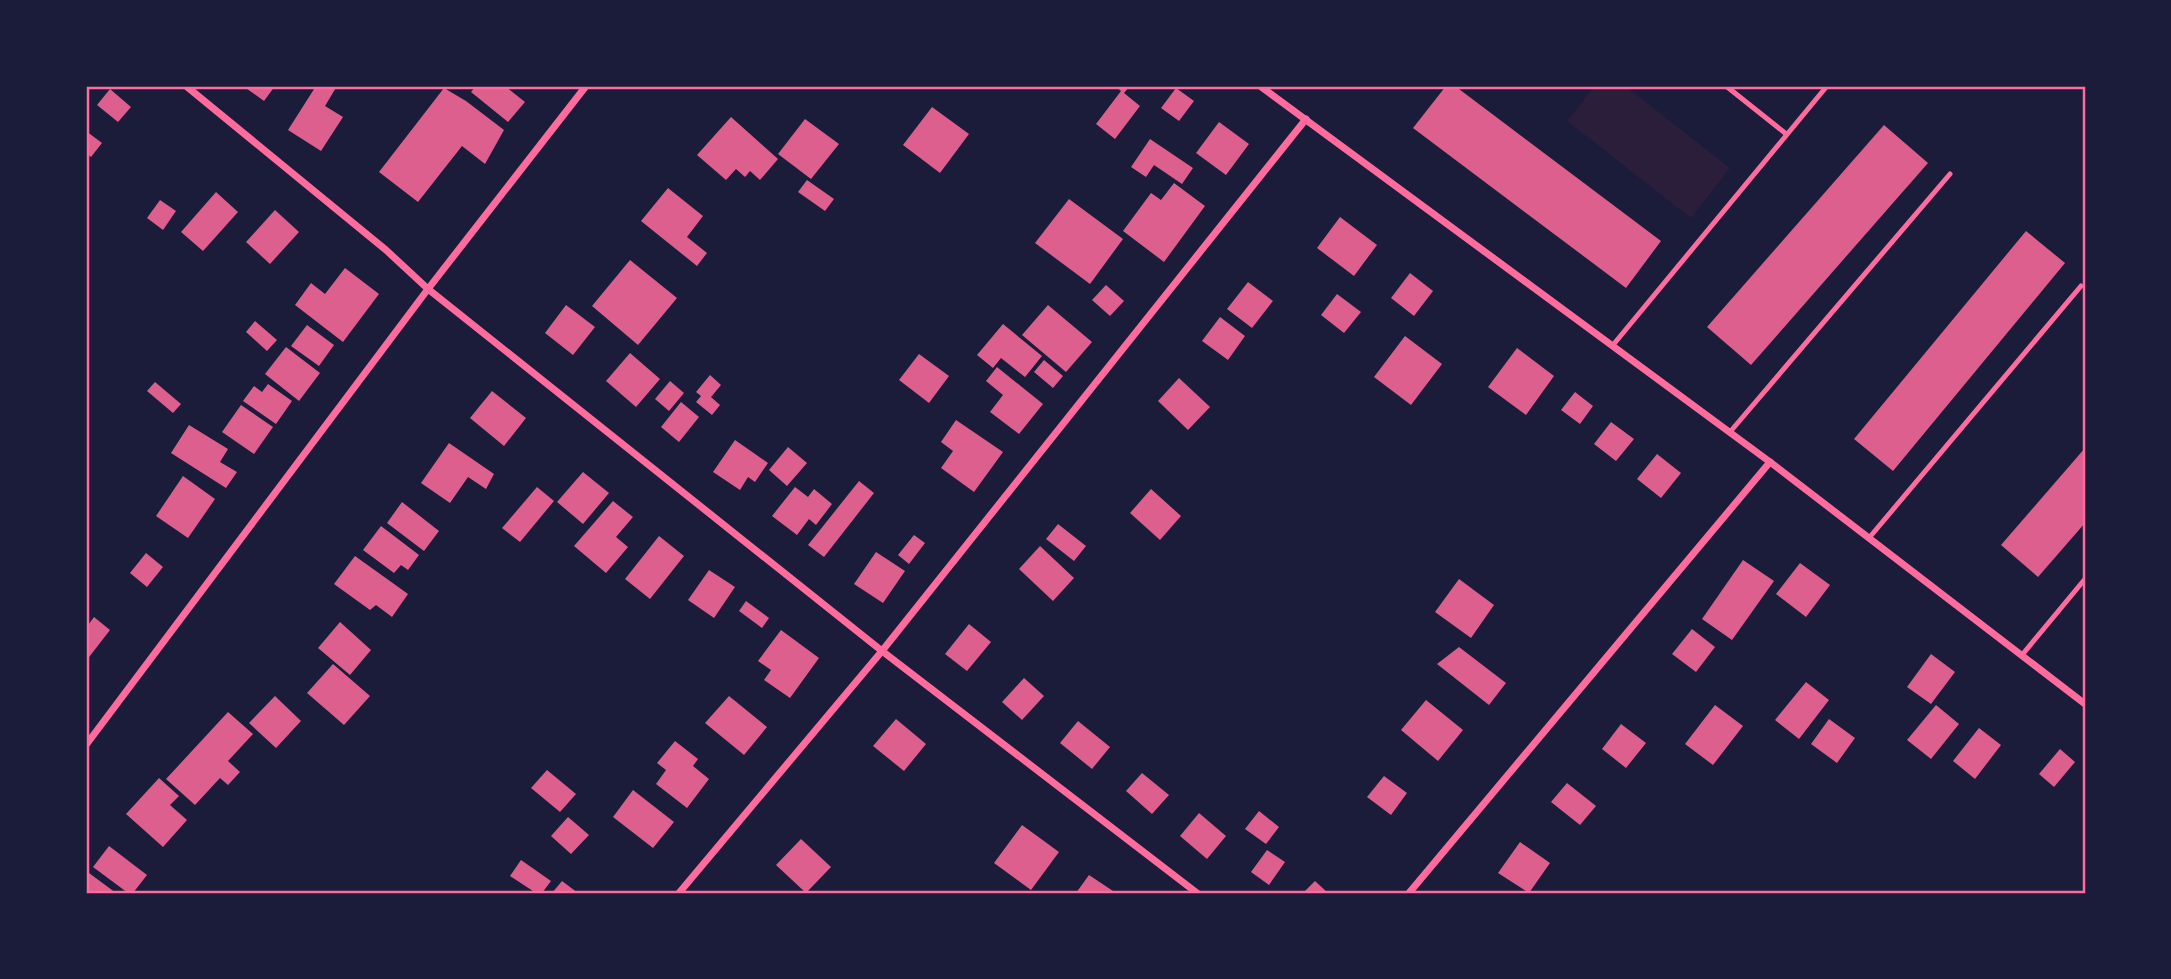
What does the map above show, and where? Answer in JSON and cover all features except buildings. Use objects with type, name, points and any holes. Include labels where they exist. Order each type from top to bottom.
[{"type":"street","points":[[186,86],[386,250],[428,289],[882,651],[1197,893]]},
{"type":"street","points":[[86,745],[428,289],[586,86]]},
{"type":"street","points":[[1261,86],[1730,432],[2085,704]]},
{"type":"street","points":[[679,893],[882,651],[1306,119]]},
{"type":"street","points":[[1409,893],[1770,462]]},
{"type":"lane","points":[[1726,86],[1785,133]]},
{"type":"lane","points":[[1613,345],[1826,86]]},
{"type":"lane","points":[[1730,432],[1950,174]]},
{"type":"lane","points":[[1869,538],[2081,286]]},
{"type":"lane","points":[[2022,655],[2085,579]]},
{"type":"shaded area","points":[[1595,86],[1625,86],[1730,168],[1691,218],[1567,121]]}]
